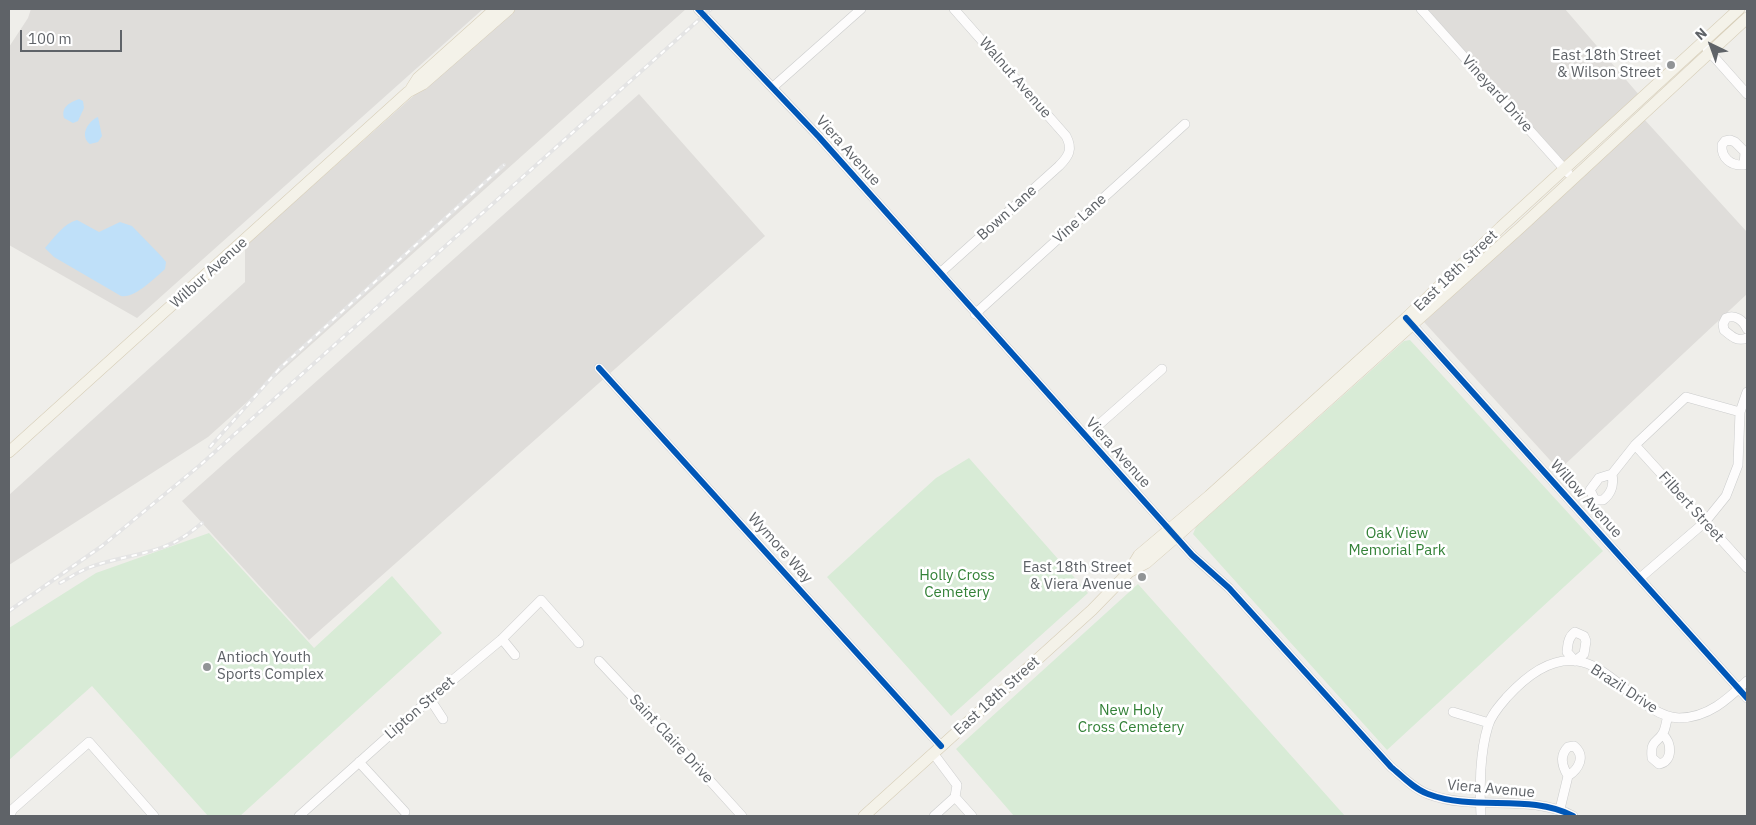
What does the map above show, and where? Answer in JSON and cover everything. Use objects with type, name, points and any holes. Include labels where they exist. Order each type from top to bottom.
[{"type":"main road","name":"Wilbur Avenue","points":[[9,452],[408,92],[418,78],[495,9]]},
{"type":"main road","name":"Wilbur Avenue","points":[[408,92],[423,84],[508,9]]},
{"type":"main road","name":"East 18th Street","points":[[1409,321],[1565,169],[1739,9]]},
{"type":"main road","name":"East 18th Street","points":[[864,816],[1092,610],[1128,573],[1139,555],[1173,533],[1209,496],[1573,179],[1747,18]]},
{"type":"street","name":"Viera Avenue","points":[[698,9],[773,87],[1192,555],[1229,588],[1391,767],[1428,794],[1454,801],[1535,804],[1560,809],[1573,816]]},
{"type":"street","points":[[773,87],[861,9]]},
{"type":"street","name":"Walnut Avenue","points":[[954,9],[1066,136],[1070,144],[1070,151]]},
{"type":"street","name":"Vineyard Drive","points":[[1421,9],[1573,179]]},
{"type":"street","points":[[1702,43],[1747,94]]},
{"type":"street","name":"Vine Lane","points":[[975,314],[1185,124]]},
{"type":"street","name":"Bown Lane","points":[[940,273],[1059,166],[1067,158],[1070,151]]},
{"type":"street","points":[[1747,329],[1745,324],[1736,317],[1726,318],[1723,324],[1724,330],[1734,339],[1742,340],[1747,338]]},
{"type":"street","name":"Willow Avenue","points":[[1409,321],[1747,698]]},
{"type":"street","name":"Wymore Way","points":[[599,368],[937,749],[957,785],[956,797]]},
{"type":"street","points":[[1086,436],[1162,368]]},
{"type":"street","points":[[1640,578],[1705,522],[1726,496],[1738,465],[1740,412],[1747,392]]},
{"type":"street","points":[[1612,474],[1635,445],[1686,397],[1740,412]]},
{"type":"street","name":"Filbert Street","points":[[1635,445],[1747,568]]},
{"type":"street","name":"Lipton Street","points":[[299,816],[502,639],[541,600],[579,643]]},
{"type":"street","points":[[502,639],[515,654]]},
{"type":"street","name":"Saint Claire Drive","points":[[599,661],[742,816]]},
{"type":"street","name":"Brazil Drive","points":[[1480,816],[1484,744],[1489,723],[1506,698],[1536,670],[1557,662],[1575,662],[1592,666],[1636,695],[1650,708],[1668,716],[1692,717],[1712,710],[1726,701],[1747,681]]},
{"type":"street","points":[[430,700],[443,719]]},
{"type":"street","points":[[1452,712],[1489,723]]},
{"type":"street","points":[[1663,734],[1668,716]]},
{"type":"street","points":[[9,816],[13,809],[89,742],[154,816]]},
{"type":"street","points":[[359,762],[405,812]]},
{"type":"street","points":[[1560,809],[1568,776]]},
{"type":"street","points":[[934,816],[956,797],[972,816]]},
{"type":"shaded area","points":[[31,9],[483,9],[137,318],[9,245],[9,47],[28,18]]},
{"type":"shaded area","points":[[511,9],[686,9],[208,437],[9,565],[9,495],[245,282],[245,246]]},
{"type":"shaded area","points":[[1427,9],[1565,9],[1640,96],[1566,164]]},
{"type":"shaded area","points":[[639,94],[765,236],[309,640],[182,501]]},
{"type":"shaded area","points":[[1644,119],[1747,232],[1747,294],[1559,470],[1424,322]]},
{"type":"green space","name":"Oak View Memorial Park","points":[[1410,340],[1603,551],[1387,750],[1193,534],[1196,527],[1404,341]]},
{"type":"green space","name":"Holly Cross Cemetery","points":[[969,458],[1088,593],[951,716],[827,577],[936,478]]},
{"type":"green space","name":"Antioch Youth Sports Complex","points":[[209,533],[314,648],[392,576],[442,633],[240,816],[208,816],[92,686],[9,760],[9,628],[96,573]]},
{"type":"green space","name":"New Holy Cross Cemetery","points":[[1138,584],[1345,816],[1014,816],[956,749]]},
{"type":"water","points":[[79,99],[83,101],[84,108],[78,121],[73,123],[64,118],[63,114],[69,104]]},
{"type":"water","points":[[98,117],[102,136],[98,142],[90,144],[85,137],[86,129]]},
{"type":"water","points":[[77,220],[99,232],[120,222],[132,226],[166,262],[165,269],[138,291],[121,296],[54,257],[45,248],[64,228]]},
{"type":"railway","points":[[9,611],[102,546],[199,466],[711,9]]},
{"type":"railway","points":[[210,447],[280,368],[504,165]]},
{"type":"railway","points":[[60,583],[81,571],[98,565],[171,544],[202,523]]},
{"type":"cycle path","points":[[698,9],[819,137],[1192,555],[1229,588],[1391,767],[1418,789],[1446,799],[1464,802],[1538,805],[1556,809],[1573,816]]},
{"type":"cycle path","points":[[1406,318],[1747,698]]},
{"type":"cycle path","points":[[599,368],[941,746]]},
{"type":"place","name":"East 18th Street & Wilson Street","points":[[1671,65]]},
{"type":"place","name":"East 18th Street & Viera Avenue","points":[[1142,577]]},
{"type":"place","name":"Antioch Youth Sports Complex","points":[[207,667]]}]
